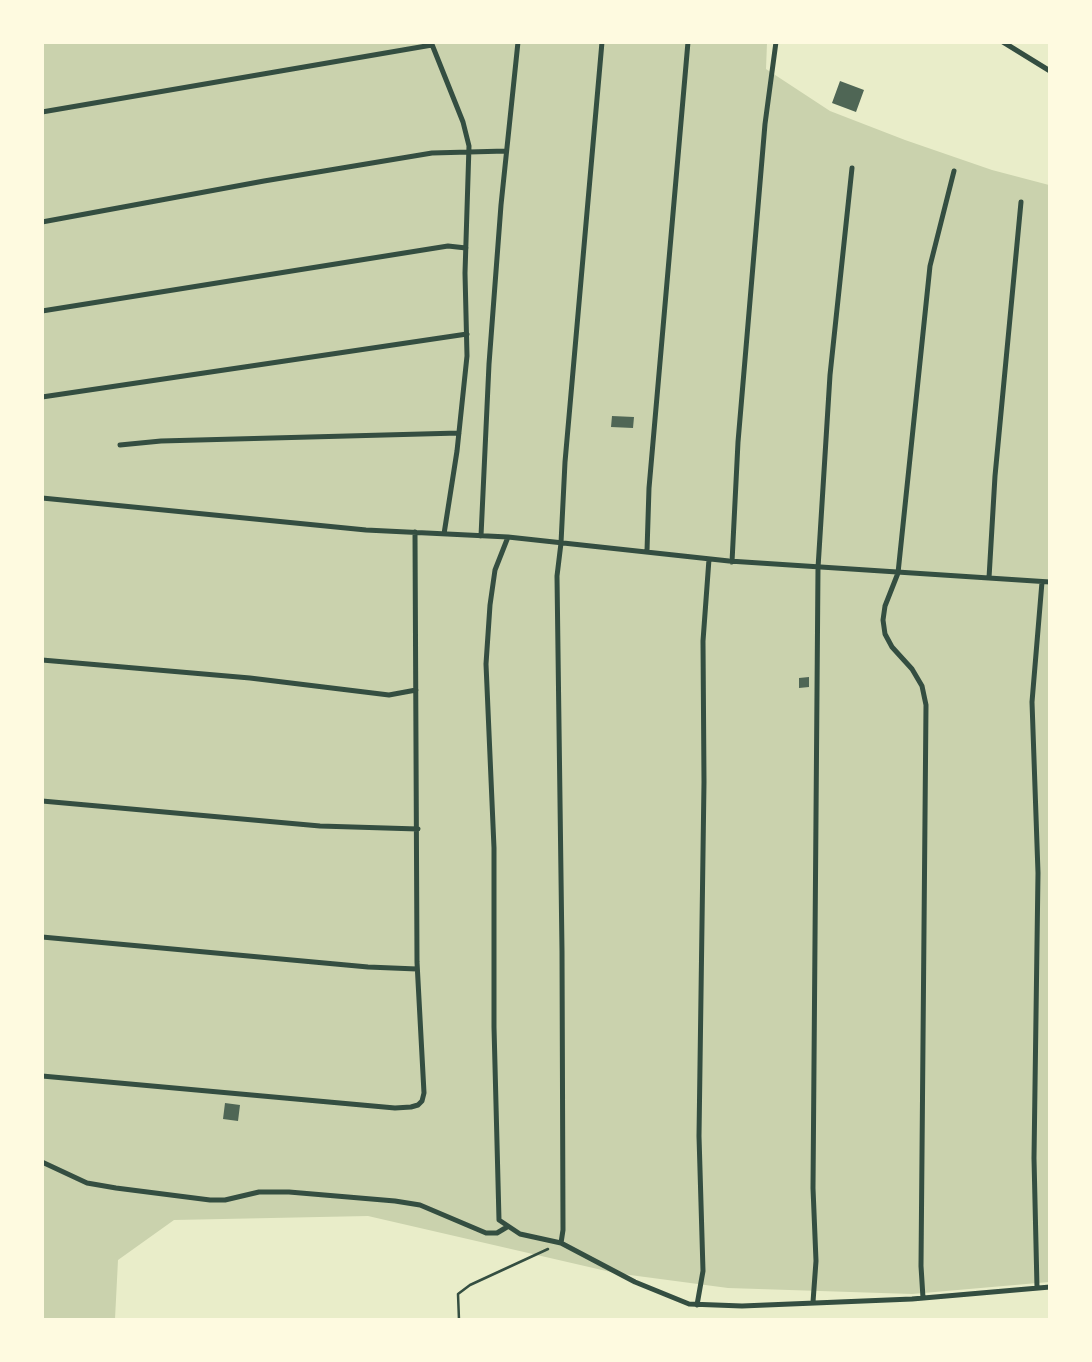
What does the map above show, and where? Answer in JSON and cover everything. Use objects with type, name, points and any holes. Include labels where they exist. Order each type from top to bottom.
[{"type":"street","points":[[481,536],[490,354],[506,151],[518,42]]},
{"type":"street","points":[[561,1243],[563,1230],[562,971],[557,576],[561,543],[565,462],[602,42]]},
{"type":"street","points":[[647,551],[649,488],[688,42]]},
{"type":"street","points":[[732,562],[738,442],[764,134],[776,42]]},
{"type":"street","points":[[1003,42],[1050,71]]},
{"type":"street","points":[[42,112],[431,44],[463,122],[468,153],[467,334],[459,433],[444,534]]},
{"type":"street","points":[[42,222],[264,181],[432,153],[506,151]]},
{"type":"street","points":[[813,1302],[816,1268],[813,1178],[818,568],[830,375],[852,168]]},
{"type":"street","points":[[923,1298],[920,1266],[926,704],[922,686],[912,670],[892,648],[885,634],[883,620],[885,606],[898,573],[930,266],[954,171]]},
{"type":"street","points":[[989,578],[995,476],[1021,202]]},
{"type":"street","points":[[42,311],[448,246],[466,248]]},
{"type":"street","points":[[42,397],[467,334]]},
{"type":"street","points":[[120,444],[161,441],[459,433]]},
{"type":"street","points":[[42,498],[216,513],[366,530],[508,537],[647,551],[732,562],[1050,582]]},
{"type":"street","points":[[42,1076],[395,1108],[418,1105],[422,1100],[424,1093],[417,969],[418,829],[415,532]]},
{"type":"street","points":[[508,537],[495,570],[490,604],[486,664],[494,848],[494,1027],[499,1220],[520,1234],[561,1243],[635,1282],[689,1304],[697,1305],[742,1306],[923,1298],[1050,1287]]},
{"type":"street","points":[[697,1305],[703,1271],[699,1136],[704,782],[703,641],[709,559]]},
{"type":"street","points":[[1036,1288],[1034,1158],[1038,873],[1032,702],[1042,582]]},
{"type":"street","points":[[42,660],[250,678],[389,695],[416,690]]},
{"type":"street","points":[[42,801],[320,826],[418,829]]},
{"type":"street","points":[[42,936],[368,967],[417,969]]},
{"type":"street","points":[[42,1162],[70,1177],[116,1188],[210,1200],[225,1200],[259,1192],[289,1192],[395,1201],[420,1205],[486,1233],[497,1233],[507,1227]]},
{"type":"path","points":[[459,1320],[458,1294],[561,1243]]},
{"type":"green space","points":[[42,43],[767,43],[766,69],[830,111],[905,140],[992,170],[1049,185],[1049,1282],[912,1294],[728,1288],[615,1273],[368,1216],[174,1220],[118,1260],[115,1319],[43,1319]]},
{"type":"building","points":[[840,81],[864,90],[856,112],[832,103]]},
{"type":"building","points":[[612,416],[634,417],[633,428],[611,427]]},
{"type":"building","points":[[809,677],[809,687],[799,688],[799,678]]},
{"type":"building","points":[[225,1103],[240,1105],[238,1121],[223,1119]]}]
